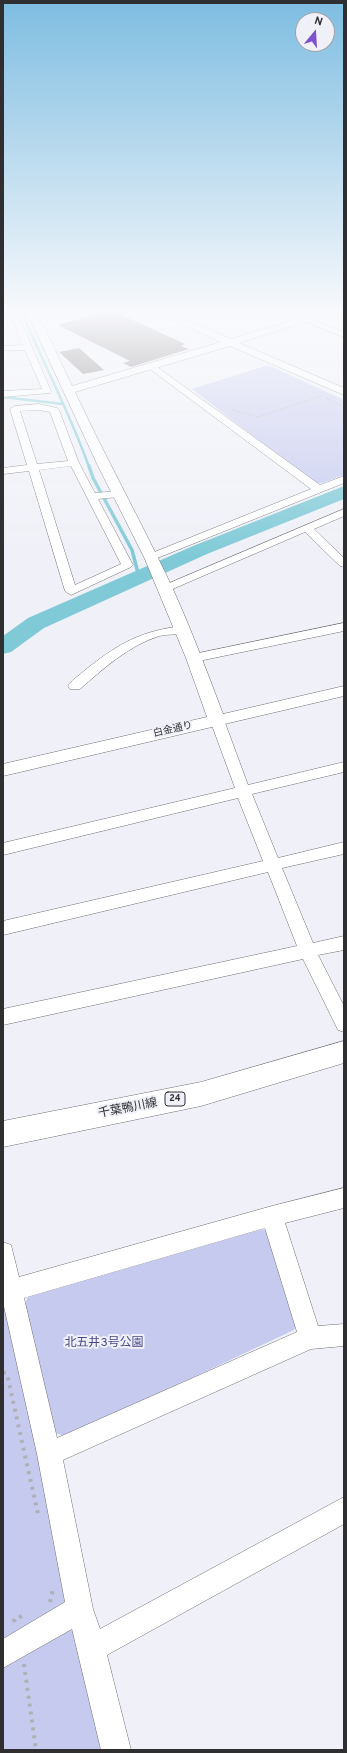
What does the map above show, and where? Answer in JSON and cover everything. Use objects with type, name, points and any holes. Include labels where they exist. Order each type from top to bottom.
[{"type":"main road","name":"千葉鴨川線","points":[[3,1134],[201,1094],[344,1052]]},
{"type":"street","points":[[3,394],[35,392]]},
{"type":"street","points":[[68,392],[118,494],[151,557],[194,658],[272,865],[308,952],[344,1024]]},
{"type":"street","points":[[185,392],[318,489]]},
{"type":"street","points":[[39,407],[54,410],[74,463],[127,565],[71,591],[32,468],[15,409],[39,407]]},
{"type":"street","points":[[3,471],[74,463]]},
{"type":"street","points":[[151,557],[344,479]]},
{"type":"street","points":[[91,496],[118,494]]},
{"type":"street","points":[[164,589],[344,512]]},
{"type":"street","points":[[307,528],[344,564]]},
{"type":"street","points":[[194,658],[344,627]]},
{"type":"street","points":[[75,686],[106,660],[134,643],[158,632],[182,630]]},
{"type":"street","name":"白金通り","points":[[3,770],[344,691]]},
{"type":"street","points":[[3,849],[344,767]]},
{"type":"street","points":[[3,928],[344,848]]},
{"type":"street","points":[[3,1017],[344,944]]},
{"type":"street","points":[[12,1290],[272,1216],[344,1198]]},
{"type":"street","points":[[272,1216],[310,1338]]},
{"type":"street","points":[[3,1253],[49,1454],[80,1609],[92,1648],[116,1750]]},
{"type":"street","points":[[49,1454],[310,1338],[344,1335]]},
{"type":"street","points":[[92,1648],[344,1510]]},
{"type":"street","points":[[12,1649],[80,1609]]},
{"type":"path","points":[[206,408],[219,405],[258,416],[322,396]]},
{"type":"path","points":[[3,1372],[7,1374],[39,1517]]},
{"type":"path","points":[[44,1604],[50,1601],[53,1590],[52,1583]]},
{"type":"path","points":[[26,1614],[14,1620],[12,1649],[36,1750]]},
{"type":"green space","points":[[196,392],[326,392],[344,400],[344,475],[322,483],[314,483]]},
{"type":"green space","name":"北五井3号公園","points":[[260,1228],[269,1232],[298,1321],[294,1330],[66,1437],[51,1431],[24,1307],[28,1296]]},
{"type":"green space","points":[[3,1295],[68,1594],[63,1607],[3,1643]]},
{"type":"green space","points":[[65,1628],[80,1634],[106,1750],[3,1750],[3,1664]]},
{"type":"waterway","points":[[57,392],[63,404]]},
{"type":"waterway","points":[[3,397],[63,404]]},
{"type":"waterway","points":[[63,404],[82,447],[89,467]]},
{"type":"waterway","points":[[89,466],[93,478],[132,550],[139,577]]},
{"type":"waterway","points":[[3,647],[36,623],[200,550],[344,492]]}]
